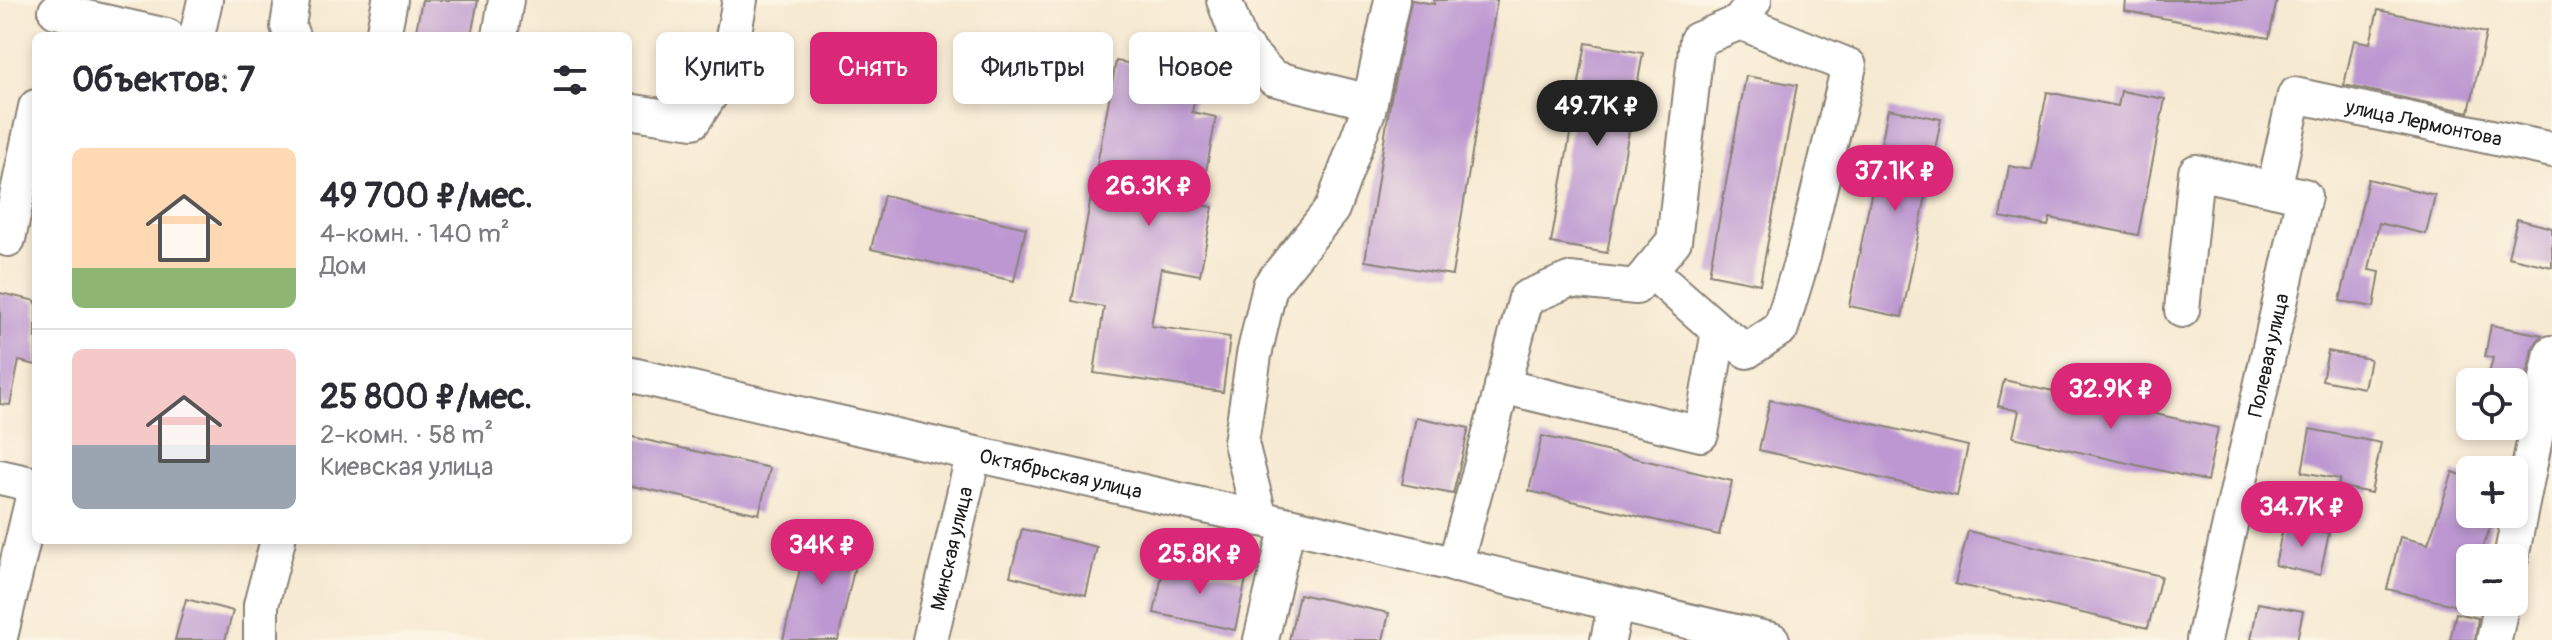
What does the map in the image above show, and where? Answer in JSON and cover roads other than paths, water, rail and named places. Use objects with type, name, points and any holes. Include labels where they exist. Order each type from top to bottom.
[{"type":"street","points":[[198,32],[205,0]]},
{"type":"street","points":[[290,32],[288,26],[292,0]]},
{"type":"street","points":[[384,32],[390,0]]},
{"type":"street","points":[[501,32],[506,0]]},
{"type":"street","points":[[632,112],[693,121],[727,69],[740,0]]},
{"type":"street","points":[[1224,0],[1240,43],[1273,78],[1370,102]]},
{"type":"street","points":[[1261,640],[1274,522],[1241,443],[1254,355],[1270,286],[1332,209],[1370,102],[1392,0]]},
{"type":"street","points":[[1455,565],[1526,298],[1569,280],[1636,287],[1650,270],[1674,241],[1697,40],[1747,11],[1849,66],[1803,256],[1781,328],[1747,351],[1719,331],[1650,270]]},
{"type":"street","points":[[55,16],[145,32]]},
{"type":"street","name":"улица Лермонтова","points":[[2274,189],[2295,95],[2552,150]]},
{"type":"street","points":[[15,240],[32,132]]},
{"type":"street","points":[[2182,310],[2196,172],[2274,189]]},
{"type":"street","name":"Полевая улица","points":[[2204,640],[2304,196],[2274,189]]},
{"type":"street","points":[[1502,386],[1701,434],[1719,331]]},
{"type":"street","points":[[2514,544],[2552,353]]},
{"type":"street","name":"Октябрьская улица","points":[[632,375],[973,456],[1274,522],[1615,607],[1772,640]]},
{"type":"street","name":"Минская улица","points":[[930,640],[973,456]]},
{"type":"street","points":[[0,477],[32,484]]},
{"type":"street","points":[[0,637],[32,502]]},
{"type":"street","points":[[261,640],[261,605],[277,544]]},
{"type":"street","points":[[1608,640],[1615,607]]},
{"type":"street","points":[[2494,640],[2499,616]]}]
